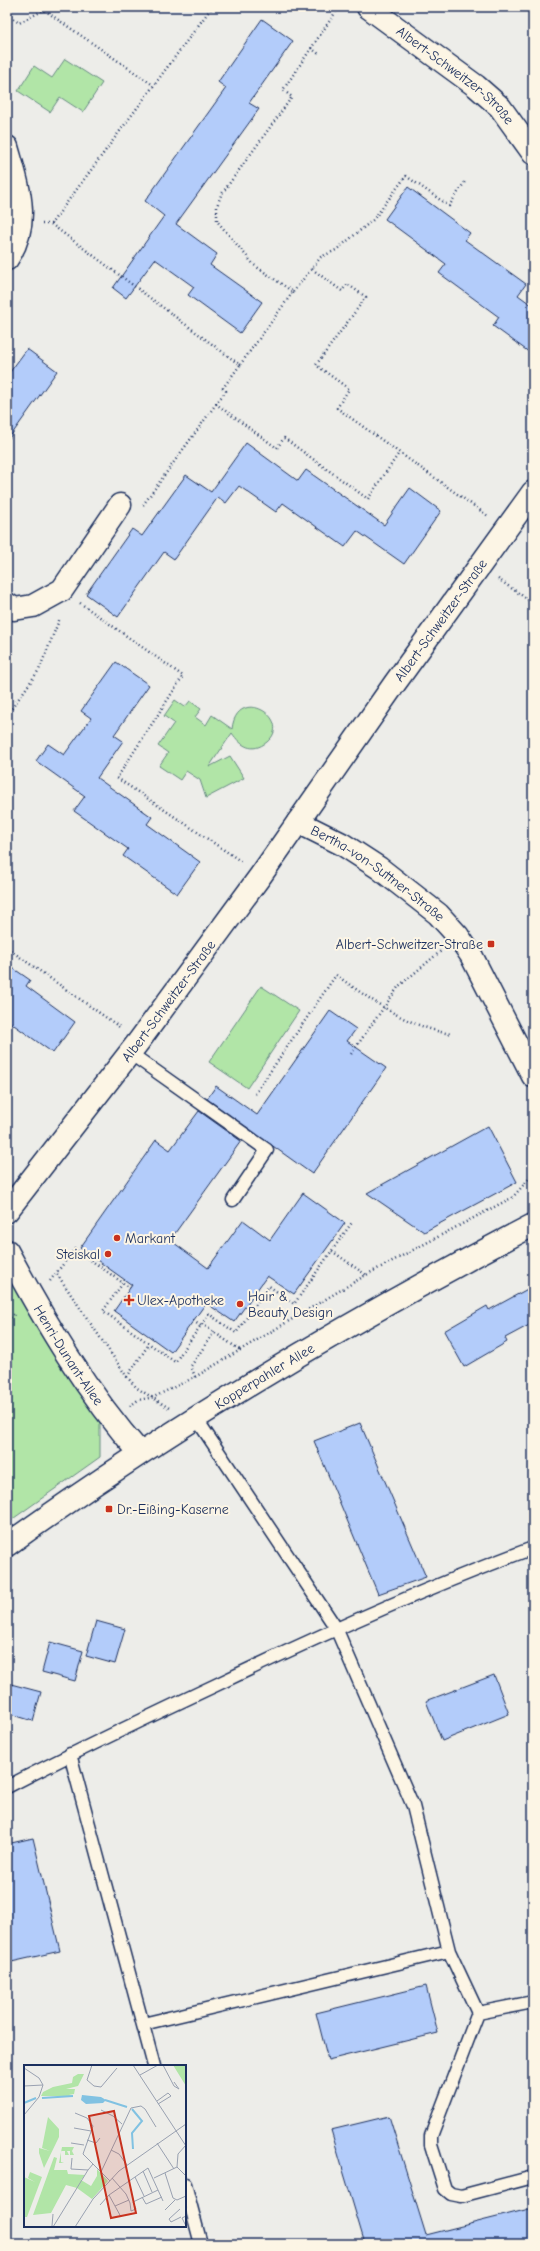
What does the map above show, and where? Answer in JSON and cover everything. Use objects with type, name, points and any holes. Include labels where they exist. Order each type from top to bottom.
[{"type":"street","name":"Albert-Schweitzer-Straße","points":[[368,7],[476,86],[500,107],[533,153]]},
{"type":"street","points":[[7,147],[20,194],[22,225],[7,259]]},
{"type":"street","name":"Albert-Schweitzer-Straße","points":[[7,1211],[134,1047],[261,875],[395,683],[533,492]]},
{"type":"street","points":[[7,604],[14,609],[33,606],[65,592],[120,505]]},
{"type":"street","name":"Bertha-von-Suttner-Straße","points":[[298,822],[342,844],[378,868],[438,914],[458,936],[471,955],[533,1076]]},
{"type":"street","name":"Kopperpahler Allee","points":[[7,1545],[140,1453],[188,1422],[382,1306],[533,1225]]},
{"type":"street","name":"Henri-Dunant-Allee","points":[[7,1251],[34,1301],[111,1421],[140,1453]]},
{"type":"lane","points":[[134,1047],[267,1150],[233,1200]]},
{"type":"lane","points":[[188,1422],[336,1628],[413,1806],[449,1951],[478,2013],[431,2136],[431,2145],[445,2189],[451,2194],[461,2196],[533,2177]]},
{"type":"lane","points":[[7,1787],[70,1754],[336,1628],[466,1573],[533,1548]]},
{"type":"lane","points":[[70,1754],[154,2065]]},
{"type":"lane","points":[[143,2024],[449,1951]]},
{"type":"lane","points":[[478,2013],[533,2003]]},
{"type":"lane","points":[[186,2188],[201,2244]]},
{"type":"path","points":[[50,224],[212,7]]},
{"type":"path","points":[[294,292],[254,265],[217,221],[217,206],[222,195],[292,97],[283,90],[339,7]]},
{"type":"path","points":[[7,14],[19,23],[44,10],[153,85]]},
{"type":"path","points":[[311,48],[319,54]]},
{"type":"path","points":[[120,505],[135,516],[226,391],[223,388],[321,257],[341,246],[373,220],[406,176],[449,206],[466,180]]},
{"type":"path","points":[[22,225],[50,224],[240,365]]},
{"type":"path","points":[[312,269],[342,291],[347,284],[366,297],[316,365],[349,389],[337,408],[507,529]]},
{"type":"path","points":[[216,404],[277,448],[284,438],[368,499],[399,453]]},
{"type":"path","points":[[479,567],[533,603]]},
{"type":"path","points":[[7,715],[39,670],[65,592],[183,676],[117,778],[261,875]]},
{"type":"path","points":[[351,1054],[399,986],[458,936]]},
{"type":"path","points":[[7,948],[134,1047]]},
{"type":"path","points":[[255,1094],[336,975],[384,1008],[413,1022],[451,1034]]},
{"type":"path","points":[[111,1421],[138,1400],[154,1397],[195,1377],[366,1275],[513,1197],[533,1174]]},
{"type":"path","points":[[123,1283],[103,1311],[175,1362],[209,1314],[236,1333],[269,1286],[294,1304],[353,1221]]},
{"type":"path","points":[[34,1301],[57,1274],[75,1249],[130,1288]]},
{"type":"path","points":[[332,1252],[366,1275]]},
{"type":"path","points":[[57,1274],[127,1377],[137,1388],[169,1407],[188,1422]]},
{"type":"path","points":[[193,1320],[240,1350]]},
{"type":"path","points":[[195,1377],[191,1366],[214,1332]]},
{"type":"path","points":[[127,1377],[150,1344]]},
{"type":"green space","points":[[65,59],[102,83],[83,112],[60,97],[50,112],[18,91],[34,66],[52,78]]},
{"type":"green space","points":[[175,700],[185,707],[190,701],[201,709],[195,717],[206,725],[212,715],[232,729],[236,716],[244,709],[253,707],[262,710],[270,716],[274,724],[274,733],[262,746],[252,748],[239,742],[232,733],[209,767],[230,756],[244,778],[206,798],[200,780],[186,771],[180,780],[159,766],[168,753],[158,746],[174,723],[164,716]]},
{"type":"green space","points":[[261,986],[299,1011],[247,1088],[209,1062]]},
{"type":"green space","points":[[7,1273],[100,1421],[100,1457],[7,1523]]},
{"type":"building","points":[[262,19],[293,41],[249,103],[259,109],[176,224],[217,254],[210,265],[262,302],[240,333],[188,295],[194,287],[155,259],[126,298],[113,288],[164,216],[145,201],[226,88],[218,82]]},
{"type":"building","points":[[408,187],[470,233],[465,240],[526,284],[518,295],[533,306],[533,355],[493,326],[499,317],[439,273],[446,264],[385,219]]},
{"type":"building","points":[[27,349],[57,371],[7,441],[7,376]]},
{"type":"building","points":[[246,443],[298,481],[306,470],[384,525],[410,488],[441,511],[404,564],[357,531],[345,547],[283,503],[276,512],[239,486],[226,503],[218,497],[174,559],[164,552],[118,617],[86,594],[132,529],[142,536],[186,475],[211,492]]},
{"type":"building","points":[[116,662],[149,685],[114,735],[123,741],[97,778],[152,817],[147,824],[200,862],[177,894],[123,856],[128,849],[74,811],[85,796],[36,761],[48,744],[64,755],[91,718],[81,711]]},
{"type":"building","points":[[7,964],[30,980],[26,986],[75,1022],[53,1053],[7,1020]]},
{"type":"building","points":[[330,1011],[356,1029],[347,1041],[386,1068],[312,1174],[207,1099],[216,1086],[257,1115]]},
{"type":"building","points":[[199,1111],[241,1141],[170,1240],[208,1268],[243,1220],[270,1240],[303,1193],[345,1223],[294,1294],[267,1276],[234,1322],[206,1303],[171,1352],[114,1311],[132,1285],[80,1248],[156,1140],[170,1150]]},
{"type":"building","points":[[488,1126],[517,1182],[424,1232],[367,1193]]},
{"type":"building","points":[[533,1286],[533,1323],[505,1338],[507,1342],[464,1367],[444,1331],[487,1306],[489,1310]]},
{"type":"building","points":[[360,1423],[426,1577],[378,1594],[314,1441]]},
{"type":"building","points":[[96,1621],[125,1629],[115,1664],[86,1656]]},
{"type":"building","points":[[50,1642],[83,1651],[75,1681],[42,1672]]},
{"type":"building","points":[[494,1675],[509,1714],[442,1741],[426,1701]]},
{"type":"building","points":[[7,1683],[41,1692],[33,1721],[7,1713]]},
{"type":"building","points":[[33,1838],[60,1951],[7,1963],[7,1844]]},
{"type":"building","points":[[426,1986],[438,2033],[328,2060],[316,2013]]},
{"type":"building","points":[[389,2116],[426,2235],[533,2208],[533,2244],[365,2244],[331,2130]]},
{"type":"place","name":"Albert-Schweitzer-Straße","points":[[491,944]]},
{"type":"place","name":"Markant","points":[[117,1238]]},
{"type":"place","name":"Steiskal","points":[[108,1254]]},
{"type":"place","name":"Ulex-Apotheke","points":[[129,1300]]},
{"type":"place","name":"Hair & Beauty Design","points":[[240,1304]]},
{"type":"place","name":"Dr.-Eißing-Kaserne","points":[[109,1509]]}]
